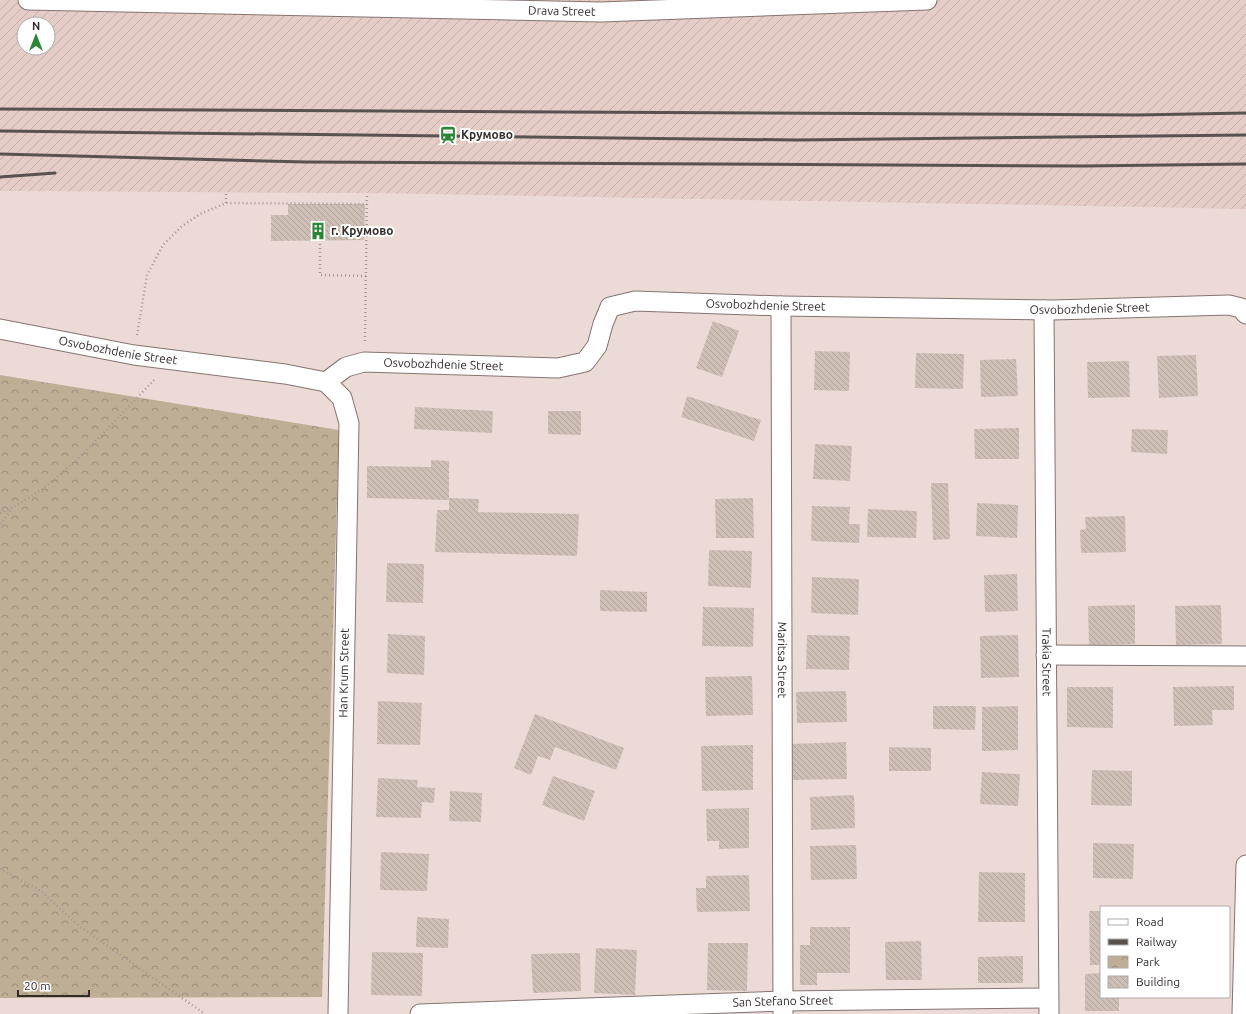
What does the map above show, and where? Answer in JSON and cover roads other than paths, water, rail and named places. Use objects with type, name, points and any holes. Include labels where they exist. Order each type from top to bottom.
[{"type":"street","name":"Drava Street","points":[[28,0],[601,12],[927,0]]},
{"type":"street","name":"Osvobozhdenie Street","points":[[0,329],[134,355],[285,374],[326,382],[346,367],[364,362],[558,368],[585,362],[597,346],[603,324],[610,307],[635,301],[781,306],[1044,310],[1229,305],[1241,308],[1246,314]]},
{"type":"street","name":"Maritsa Street","points":[[781,306],[783,1008]]},
{"type":"street","name":"Trakia Street","points":[[1044,310],[1048,1006]]},
{"type":"street","name":"Han Krum Street","points":[[326,382],[342,398],[349,423],[338,1014]]},
{"type":"street","points":[[1046,655],[1246,656]]},
{"type":"street","points":[[1242,1014],[1246,865]]},
{"type":"street","name":"San Stefano Street","points":[[420,1014],[783,1008],[1048,1006]]},
{"type":"railway","points":[[0,109],[1137,115],[1246,113]]},
{"type":"railway","points":[[0,131],[796,140],[1246,135]]},
{"type":"railway","points":[[0,154],[306,162],[1084,166],[1246,164]]},
{"type":"railway","points":[[0,177],[55,173]]},
{"type":"place","name":"Крумово","points":[[448,135]]},
{"type":"place","name":"г. Крумово","points":[[318,231]]}]
